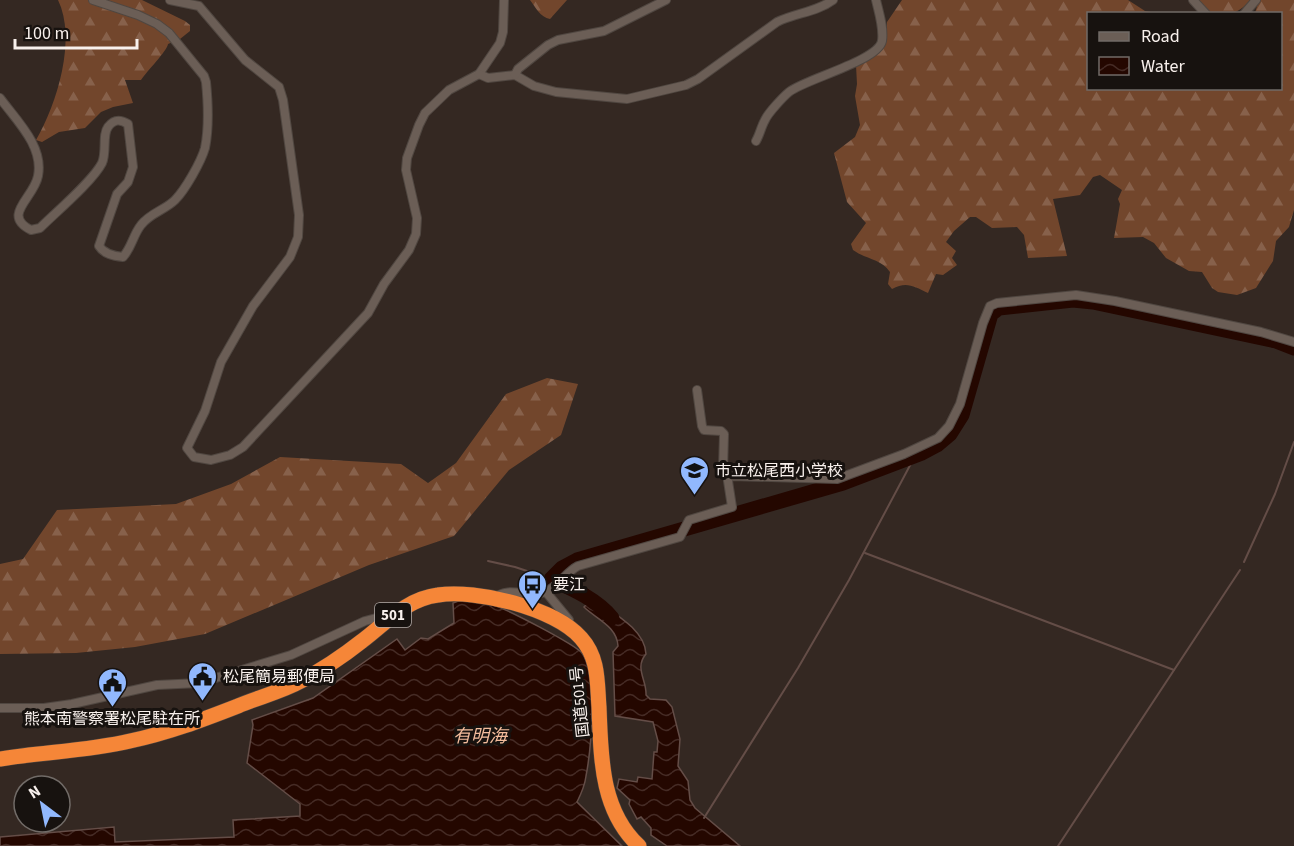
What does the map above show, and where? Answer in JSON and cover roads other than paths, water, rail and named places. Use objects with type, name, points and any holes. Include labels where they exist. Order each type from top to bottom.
[{"type":"highway","name":"国道501号","points":[[0,759],[128,742],[214,716],[302,681],[362,642],[387,620],[412,603],[437,595],[471,593],[539,612],[568,626],[582,639],[591,652],[595,664],[607,794],[621,825],[639,846]]},
{"type":"street","points":[[0,98],[32,141],[38,159],[38,177],[32,191],[18,211],[17,218],[22,226],[31,230],[40,228],[96,172],[106,154],[105,131],[108,126],[114,120],[122,120],[128,124],[133,167],[128,182],[117,194],[99,246],[102,251],[123,257],[130,249],[140,226],[151,215],[171,204],[196,169],[204,149],[206,82],[204,76],[169,33],[138,15],[93,0]]},
{"type":"street","points":[[170,0],[199,6],[245,60],[279,87],[283,100],[299,215],[298,237],[290,257],[253,306],[220,362],[205,411],[187,448],[194,457],[211,460],[230,455],[243,447],[368,313],[384,284],[409,250],[416,234],[417,218],[406,170],[407,158],[419,125],[425,113],[449,90],[479,74],[500,43],[504,32],[504,0]]},
{"type":"street","points":[[515,75],[518,69],[548,45],[558,40],[604,31],[666,0]]},
{"type":"street","points":[[479,74],[488,78],[515,75],[534,86],[556,92],[627,99],[698,79],[777,22],[791,15],[825,6],[833,0]]},
{"type":"street","points":[[756,141],[762,132],[764,120],[790,91],[859,61],[880,47],[882,24],[876,0]]},
{"type":"street","points":[[1193,0],[1204,12]]},
{"type":"street","points":[[1246,12],[1256,0]]},
{"type":"street","points":[[728,478],[732,476],[837,479],[904,454],[938,438],[955,417],[983,323],[990,306],[997,303],[1076,295],[1261,332],[1294,342]]},
{"type":"street","points":[[495,598],[504,592],[535,594],[549,590],[571,570],[680,537],[689,520],[732,507],[728,478],[723,471],[723,434],[721,431],[704,430],[697,390]]},
{"type":"street","points":[[549,590],[569,620],[568,626]]},
{"type":"street","points":[[0,708],[44,708],[157,685],[199,683],[291,655],[365,621],[380,617],[387,620]]},
{"type":"water","name":"有明海","points":[[461,600],[501,608],[554,635],[582,653],[590,677],[592,713],[590,749],[585,779],[577,802],[622,846],[0,846],[0,837],[72,834],[72,831],[114,827],[115,842],[234,837],[233,820],[300,816],[300,804],[247,763],[252,720],[313,698],[397,639],[405,650],[421,638],[428,639],[454,623],[453,603]]},
{"type":"water","points":[[598,602],[635,630],[644,645],[646,654],[641,669],[646,695],[650,699],[666,700],[672,707],[680,739],[678,766],[688,781],[690,800],[695,808],[740,846],[667,846],[651,835],[651,828],[641,817],[637,819],[629,804],[630,800],[617,788],[619,779],[637,782],[638,777],[652,779],[654,752],[657,752],[658,741],[653,722],[615,716],[613,652],[618,646],[617,639],[610,628],[584,607],[586,605],[595,606]]},
{"type":"waterway","points":[[612,618],[591,600],[551,579],[562,568],[577,560],[843,483],[937,445],[950,434],[962,415],[991,314],[999,308],[1073,300],[1093,302],[1276,341],[1294,348]]},
{"type":"waterway","points":[[1244,562],[1275,494],[1294,442]]},
{"type":"waterway","points":[[704,818],[798,668],[849,580],[915,456]]},
{"type":"waterway","points":[[865,553],[1174,670]]},
{"type":"waterway","points":[[488,561],[551,579]]},
{"type":"waterway","points":[[1058,846],[1240,570]]},
{"type":"place","name":"市立松尾西小学校","points":[[694,496]]},
{"type":"place","name":"要江","points":[[532,610]]},
{"type":"place","name":"松尾簡易郵便局","points":[[202,702]]},
{"type":"place","name":"熊本南警察署松尾駐在所","points":[[112,708]]}]
